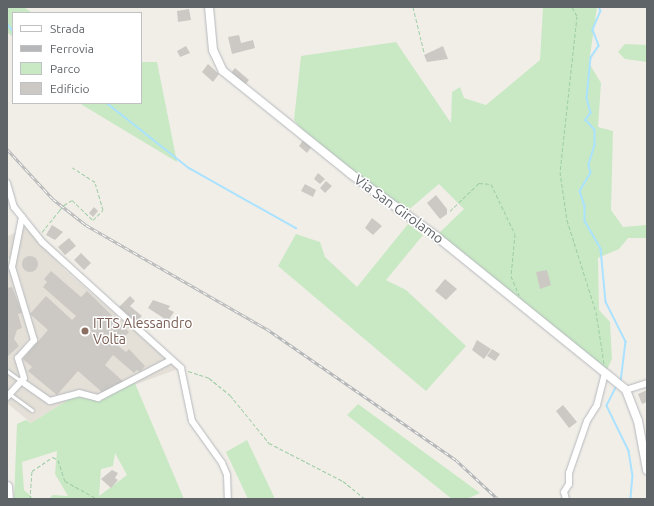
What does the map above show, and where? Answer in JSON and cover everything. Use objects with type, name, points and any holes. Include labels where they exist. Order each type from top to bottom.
[{"type":"main road","points":[[7,486],[8,499]]},
{"type":"street","name":"Via San Girolamo","points":[[209,7],[213,50],[223,70],[516,301],[626,390]]},
{"type":"street","points":[[7,184],[22,217],[38,237],[71,272],[180,368],[192,421],[222,463],[227,475],[228,499]]},
{"type":"street","points":[[8,394],[21,381],[24,374],[18,358],[34,340],[12,267],[22,217]]},
{"type":"street","points":[[21,381],[50,401],[79,393],[98,398],[171,360]]},
{"type":"street","points":[[566,499],[564,492],[569,484],[569,473],[608,376]]},
{"type":"street","points":[[647,383],[626,390],[638,421],[647,470]]},
{"type":"lane","points":[[7,371],[21,381]]},
{"type":"lane","points":[[8,394],[32,410]]},
{"type":"path","points":[[413,7],[424,52]]},
{"type":"path","points":[[572,7],[577,16],[560,172],[567,220],[596,312],[608,376]]},
{"type":"path","points":[[38,237],[64,205],[72,200],[93,220],[103,210],[95,182],[72,168]]},
{"type":"path","points":[[450,211],[479,184],[491,184],[515,234],[511,276],[520,293],[516,301]]},
{"type":"path","points":[[180,368],[209,378],[230,395],[269,442],[343,481],[365,499]]},
{"type":"path","points":[[30,499],[32,471],[53,457],[58,460],[65,481],[98,499]]},
{"type":"shaded area","name":"ITTS Alessandro Volta","points":[[26,227],[65,270],[169,361],[181,368],[98,398],[79,393],[31,423],[7,403],[27,380],[21,357],[37,338],[14,260],[7,258],[7,237]]},
{"type":"shaded area","points":[[7,258],[30,337],[15,359],[21,376],[7,391]]},
{"type":"green space","points":[[7,7],[24,7],[31,12],[12,12],[12,36],[7,32]]},
{"type":"green space","points":[[543,7],[597,7],[589,63],[601,83],[598,127],[613,131],[611,210],[623,227],[647,225],[647,238],[628,238],[619,249],[598,258],[599,310],[610,322],[612,359],[605,374],[436,236],[464,209],[439,184],[406,212],[310,140],[294,120],[301,56],[396,42],[451,123],[452,92],[460,87],[464,98],[486,105],[540,60]]},
{"type":"green space","points":[[625,44],[647,45],[647,62],[625,59],[618,52]]},
{"type":"green space","points":[[142,62],[157,62],[177,162],[81,104],[142,104]]},
{"type":"green space","points":[[408,224],[423,235],[386,280],[406,290],[466,346],[426,391],[278,266],[296,234],[320,242],[325,257],[357,287]]},
{"type":"green space","points":[[134,381],[184,499],[49,499],[53,495],[68,496],[55,474],[57,451],[22,462],[24,490],[34,499],[14,499],[17,424],[26,420],[31,423],[79,393],[98,398]],"holes":[[[115,453],[127,475],[99,496],[101,469],[113,466]]]},
{"type":"green space","points":[[358,404],[480,493],[467,499],[452,499],[347,415]]},
{"type":"green space","points":[[247,440],[275,499],[248,499],[226,452]]},
{"type":"building","points":[[189,9],[191,20],[178,22],[177,11]]},
{"type":"building","points":[[239,35],[241,43],[253,40],[255,48],[232,54],[228,37]]},
{"type":"building","points":[[186,46],[190,53],[180,57],[177,51]]},
{"type":"building","points":[[443,46],[448,59],[427,62],[424,55]]},
{"type":"building","points":[[208,64],[219,74],[213,82],[202,72]]},
{"type":"building","points":[[235,68],[249,80],[245,85],[231,73]]},
{"type":"building","points":[[304,139],[312,146],[307,153],[299,146]]},
{"type":"building","points":[[318,173],[325,179],[320,184],[314,179]]},
{"type":"building","points":[[326,181],[332,186],[325,193],[320,188]]},
{"type":"building","points":[[305,184],[316,190],[313,197],[301,191]]},
{"type":"building","points":[[436,195],[447,209],[447,214],[440,219],[427,203]]},
{"type":"building","points":[[94,207],[98,211],[93,217],[89,213]]},
{"type":"building","points":[[372,218],[382,226],[373,235],[365,228]]},
{"type":"building","points":[[52,225],[63,232],[55,240],[46,235]]},
{"type":"building","points":[[69,238],[76,246],[65,255],[58,247]]},
{"type":"building","points":[[81,253],[91,263],[84,270],[74,260]]},
{"type":"building","points":[[30,256],[36,258],[38,264],[36,270],[30,272],[24,270],[22,264],[24,258]]},
{"type":"building","points":[[547,270],[551,285],[540,289],[536,272]]},
{"type":"building","points":[[51,271],[81,297],[87,291],[129,332],[117,345],[126,352],[129,349],[145,366],[140,372],[137,370],[134,373],[113,355],[105,365],[124,382],[120,387],[116,384],[103,393],[78,371],[57,395],[28,371],[32,367],[23,359],[48,330],[30,314],[46,296],[72,320],[76,316],[43,287],[47,282],[44,279]]},
{"type":"building","points":[[445,279],[457,289],[446,300],[435,291]]},
{"type":"building","points":[[12,287],[22,313],[18,314],[22,328],[17,330],[14,339],[19,346],[7,357],[7,288]]},
{"type":"building","points":[[130,296],[135,301],[130,306],[142,316],[136,322],[119,307]]},
{"type":"building","points":[[153,300],[170,306],[168,309],[174,312],[168,321],[148,308]]},
{"type":"building","points":[[477,340],[491,349],[484,359],[472,350]]},
{"type":"building","points":[[492,349],[500,354],[495,361],[487,356]]},
{"type":"building","points":[[647,390],[647,402],[642,404],[638,394]]},
{"type":"building","points":[[563,405],[577,422],[569,428],[556,411]]},
{"type":"building","points":[[112,470],[118,473],[115,478],[118,480],[111,488],[101,479]]},
{"type":"waterway","points":[[599,7],[601,11],[593,30],[599,46],[591,58],[587,98],[591,113],[586,120],[595,130],[595,145],[589,165],[591,173],[580,191],[585,206],[585,221],[601,249],[606,302],[626,342],[621,382]]},
{"type":"waterway","points":[[7,23],[12,30]]},
{"type":"waterway","points":[[108,104],[189,168],[296,228]]},
{"type":"waterway","points":[[617,386],[607,406],[629,451],[633,475],[631,499]]},
{"type":"railway","points":[[7,149],[53,199],[86,225],[267,329],[456,460],[498,499]]},
{"type":"place","name":"ITTS Alessandro Volta","points":[[85,331]]}]
